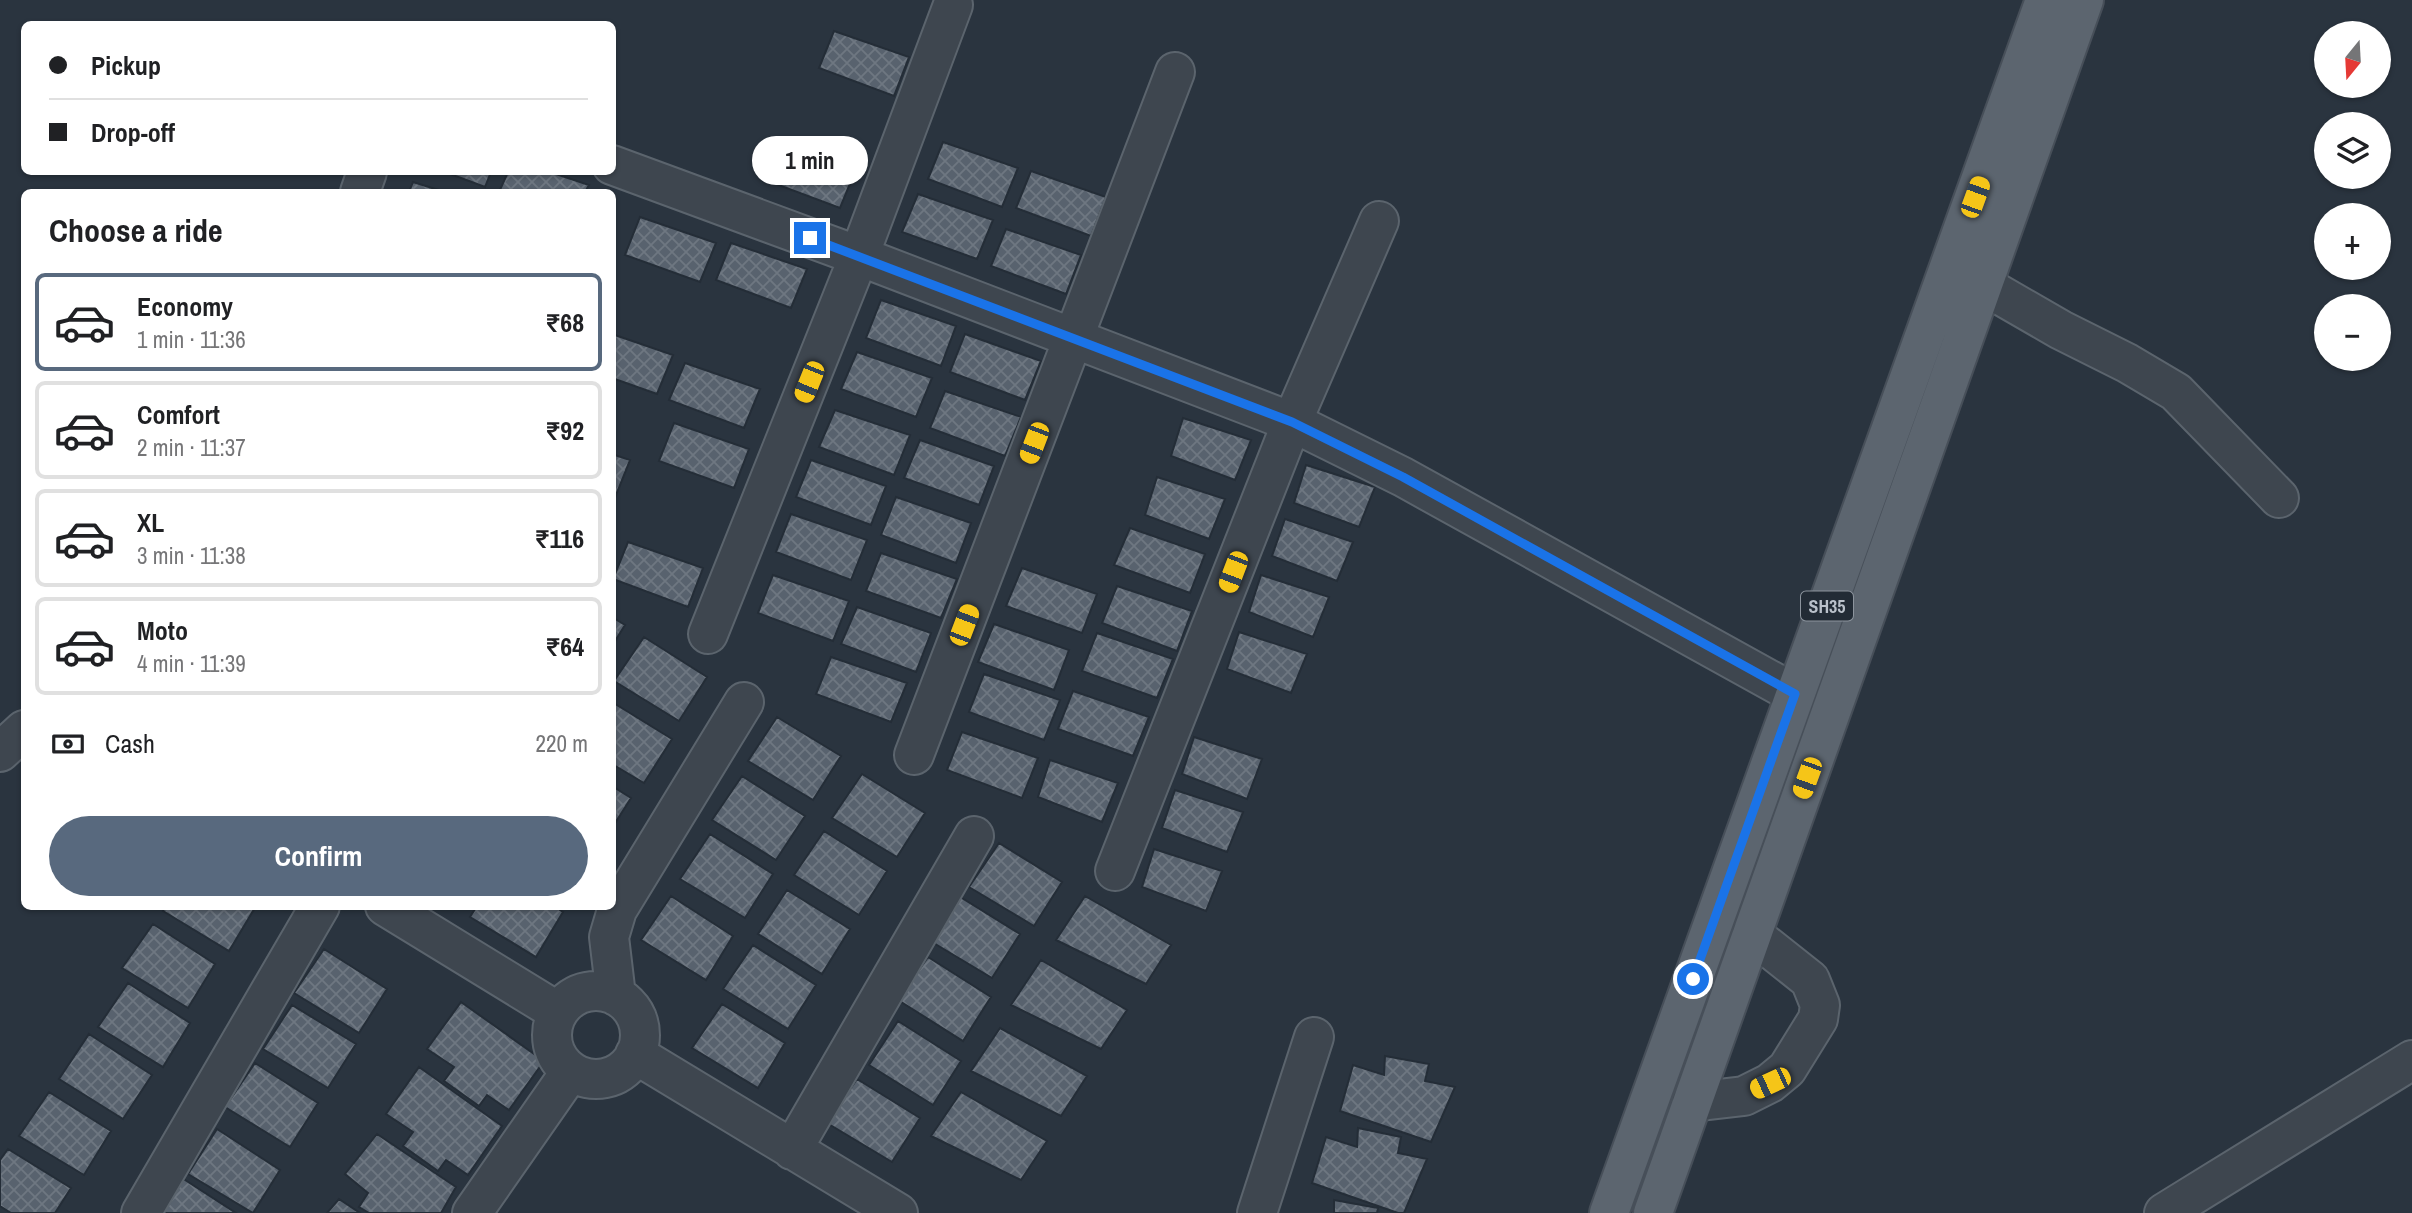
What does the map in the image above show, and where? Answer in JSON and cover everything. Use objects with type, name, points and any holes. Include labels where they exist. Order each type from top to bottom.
[{"type":"main road","name":"SH35","points":[[1609,1213],[2045,0]]},
{"type":"main road","name":"SH35","points":[[1653,1213],[2084,0]]},
{"type":"street","points":[[708,634],[859,256],[953,5]]},
{"type":"street","points":[[914,755],[1175,72]]},
{"type":"street","points":[[612,175],[859,256],[1292,422],[1403,477],[1795,694]]},
{"type":"street","points":[[1115,871],[1292,422],[1379,221]]},
{"type":"street","points":[[1948,270],[1983,285],[2176,392],[2279,498]]},
{"type":"street","points":[[616,996],[609,937],[617,910],[744,702]]},
{"type":"street","points":[[0,752],[21,733]]},
{"type":"street","points":[[792,1150],[974,836]]},
{"type":"street","points":[[141,1213],[318,910]]},
{"type":"street","points":[[392,910],[558,1012]]},
{"type":"street","points":[[1692,1102],[1744,1096],[1770,1083],[1787,1069],[1818,1019],[1820,1005],[1810,980],[1752,934]]},
{"type":"street","points":[[603,992],[616,996],[627,1004],[635,1015],[639,1041],[635,1054],[627,1066],[607,1077],[585,1077],[571,1071],[554,1051],[553,1024],[558,1012],[578,995],[603,992]]},
{"type":"street","points":[[1256,1213],[1314,1037]]},
{"type":"street","points":[[635,1054],[898,1213]]},
{"type":"street","points":[[2164,1213],[2412,1060]]},
{"type":"street","points":[[472,1213],[571,1071]]},
{"type":"building","points":[[834,31],[909,57],[894,96],[819,68]]},
{"type":"building","points":[[943,142],[1018,168],[1002,207],[928,179]]},
{"type":"building","points":[[780,143],[856,169],[840,208],[765,180]]},
{"type":"building","points":[[1031,171],[1106,197],[1091,236],[1016,208]]},
{"type":"building","points":[[453,175],[490,175],[485,187]]},
{"type":"building","points":[[507,175],[559,175],[589,185],[587,189],[500,189]]},
{"type":"building","points":[[413,182],[435,189],[410,189]]},
{"type":"building","points":[[918,194],[993,220],[977,259],[902,232]]},
{"type":"building","points":[[640,217],[716,243],[700,282],[625,255]]},
{"type":"building","points":[[1006,229],[1081,255],[1066,294],[991,266]]},
{"type":"building","points":[[731,243],[807,269],[791,308],[716,280]]},
{"type":"building","points":[[881,300],[956,326],[941,366],[866,338]]},
{"type":"building","points":[[965,334],[1041,361],[1025,400],[950,372]]},
{"type":"building","points":[[616,335],[673,355],[657,394],[616,379]]},
{"type":"building","points":[[857,352],[932,378],[916,417],[841,389]]},
{"type":"building","points":[[685,363],[760,389],[744,428],[669,400]]},
{"type":"building","points":[[945,391],[1021,417],[1005,456],[930,428]]},
{"type":"building","points":[[835,410],[910,435],[894,475],[819,447]]},
{"type":"building","points":[[1183,418],[1251,440],[1235,480],[1171,456]]},
{"type":"building","points":[[674,423],[749,449],[734,488],[659,461]]},
{"type":"building","points":[[920,440],[994,466],[979,505],[904,478]]},
{"type":"building","points":[[616,455],[630,460],[616,495]]},
{"type":"building","points":[[811,460],[886,486],[871,525],[796,497]]},
{"type":"building","points":[[1306,465],[1375,487],[1359,527],[1294,503]]},
{"type":"building","points":[[1157,477],[1225,499],[1209,539],[1145,515]]},
{"type":"building","points":[[896,497],[971,523],[956,563],[881,535]]},
{"type":"building","points":[[791,514],[867,540],[851,580],[776,552]]},
{"type":"building","points":[[1285,519],[1353,542],[1337,581],[1272,556]]},
{"type":"building","points":[[1130,528],[1205,554],[1190,593],[1114,565]]},
{"type":"building","points":[[628,542],[703,568],[688,607],[616,580],[616,572]]},
{"type":"building","points":[[881,553],[957,579],[941,618],[866,591]]},
{"type":"building","points":[[1022,568],[1097,594],[1082,633],[1006,606]]},
{"type":"building","points":[[773,575],[849,601],[833,641],[758,613]]},
{"type":"building","points":[[1261,575],[1329,597],[1313,637],[1249,612]]},
{"type":"building","points":[[1117,586],[1192,611],[1177,651],[1102,623]]},
{"type":"building","points":[[857,607],[931,633],[916,672],[841,644]]},
{"type":"building","points":[[616,619],[625,625],[616,640]]},
{"type":"building","points":[[994,624],[1069,650],[1054,690],[978,662]]},
{"type":"building","points":[[1239,632],[1307,654],[1291,693],[1227,669]]},
{"type":"building","points":[[1097,633],[1173,659],[1157,698],[1082,671]]},
{"type":"building","points":[[644,637],[707,677],[679,721],[616,682],[616,678]]},
{"type":"building","points":[[831,657],[907,683],[891,722],[816,694]]},
{"type":"building","points":[[984,674],[1060,700],[1044,740],[969,712]]},
{"type":"building","points":[[1073,691],[1149,717],[1133,756],[1058,729]]},
{"type":"building","points":[[616,704],[672,739],[644,783],[616,766]]},
{"type":"building","points":[[777,717],[841,756],[813,800],[748,761]]},
{"type":"building","points":[[962,732],[1038,758],[1022,798],[947,770]]},
{"type":"building","points":[[1194,737],[1262,759],[1247,799],[1182,774]]},
{"type":"building","points":[[1050,760],[1118,783],[1102,822],[1038,797]]},
{"type":"building","points":[[862,774],[925,813],[897,857],[832,818]]},
{"type":"building","points":[[742,776],[805,816],[776,860],[712,820]]},
{"type":"building","points":[[616,789],[631,798],[616,822]]},
{"type":"building","points":[[1175,790],[1243,812],[1227,852],[1162,828]]},
{"type":"building","points":[[824,831],[887,871],[859,915],[794,875]]},
{"type":"building","points":[[710,834],[773,874],[745,918],[680,879]]},
{"type":"building","points":[[999,843],[1062,882],[1034,926],[969,887]]},
{"type":"building","points":[[1154,849],[1222,871],[1206,911],[1142,887]]},
{"type":"building","points":[[787,890],[850,929],[822,974],[758,934]]},
{"type":"building","points":[[957,895],[1020,934],[992,978],[927,939]]},
{"type":"building","points":[[671,896],[733,936],[706,980],[641,940]]},
{"type":"building","points":[[1085,896],[1171,945],[1146,984],[1056,940]]},
{"type":"building","points":[[164,910],[254,910],[229,951]]},
{"type":"building","points":[[474,910],[563,912],[536,957],[470,917]]},
{"type":"building","points":[[153,924],[215,964],[188,1008],[122,968]]},
{"type":"building","points":[[753,945],[816,985],[788,1029],[723,989]]},
{"type":"building","points":[[324,949],[387,989],[359,1033],[294,993]]},
{"type":"building","points":[[928,957],[991,997],[963,1041],[898,1000]]},
{"type":"building","points":[[1041,960],[1127,1010],[1101,1049],[1011,1005]]},
{"type":"building","points":[[128,983],[190,1023],[163,1067],[98,1027]]},
{"type":"building","points":[[461,1002],[544,1061],[509,1110],[487,1095],[479,1106],[444,1081],[454,1067],[427,1049]]},
{"type":"building","points":[[722,1004],[785,1043],[758,1088],[692,1048]]},
{"type":"building","points":[[292,1005],[356,1044],[328,1088],[263,1049]]},
{"type":"building","points":[[898,1021],[961,1061],[933,1105],[869,1065]]},
{"type":"building","points":[[1000,1028],[1087,1076],[1061,1116],[971,1071]]},
{"type":"building","points":[[89,1034],[152,1075],[123,1119],[59,1079]]},
{"type":"building","points":[[1385,1056],[1429,1064],[1425,1081],[1455,1087],[1431,1142],[1340,1111],[1353,1065],[1384,1075]]},
{"type":"building","points":[[255,1063],[318,1103],[290,1147],[225,1107]]},
{"type":"building","points":[[419,1067],[502,1126],[468,1175],[446,1160],[438,1171],[403,1146],[413,1132],[386,1114]]},
{"type":"building","points":[[857,1079],[920,1118],[892,1162],[827,1123]]},
{"type":"building","points":[[49,1092],[111,1131],[84,1175],[19,1136]]},
{"type":"building","points":[[961,1092],[1047,1141],[1021,1180],[931,1136]]},
{"type":"building","points":[[1358,1128],[1401,1137],[1398,1153],[1427,1159],[1404,1213],[1312,1183],[1326,1137],[1357,1147]]},
{"type":"building","points":[[217,1129],[280,1170],[253,1213],[188,1174]]},
{"type":"building","points":[[377,1134],[456,1187],[441,1213],[369,1213],[359,1207],[368,1193],[345,1174]]},
{"type":"building","points":[[8,1149],[71,1188],[55,1213],[11,1213],[0,1206],[0,1160]]},
{"type":"building","points":[[182,1178],[236,1213],[158,1213]]},
{"type":"building","points":[[339,1199],[360,1213],[327,1213]]},
{"type":"building","points":[[1334,1200],[1378,1208],[1377,1213],[1334,1213]]},
{"type":"route","points":[[810,238],[1292,422],[1403,477],[1795,694],[1693,979]]}]
